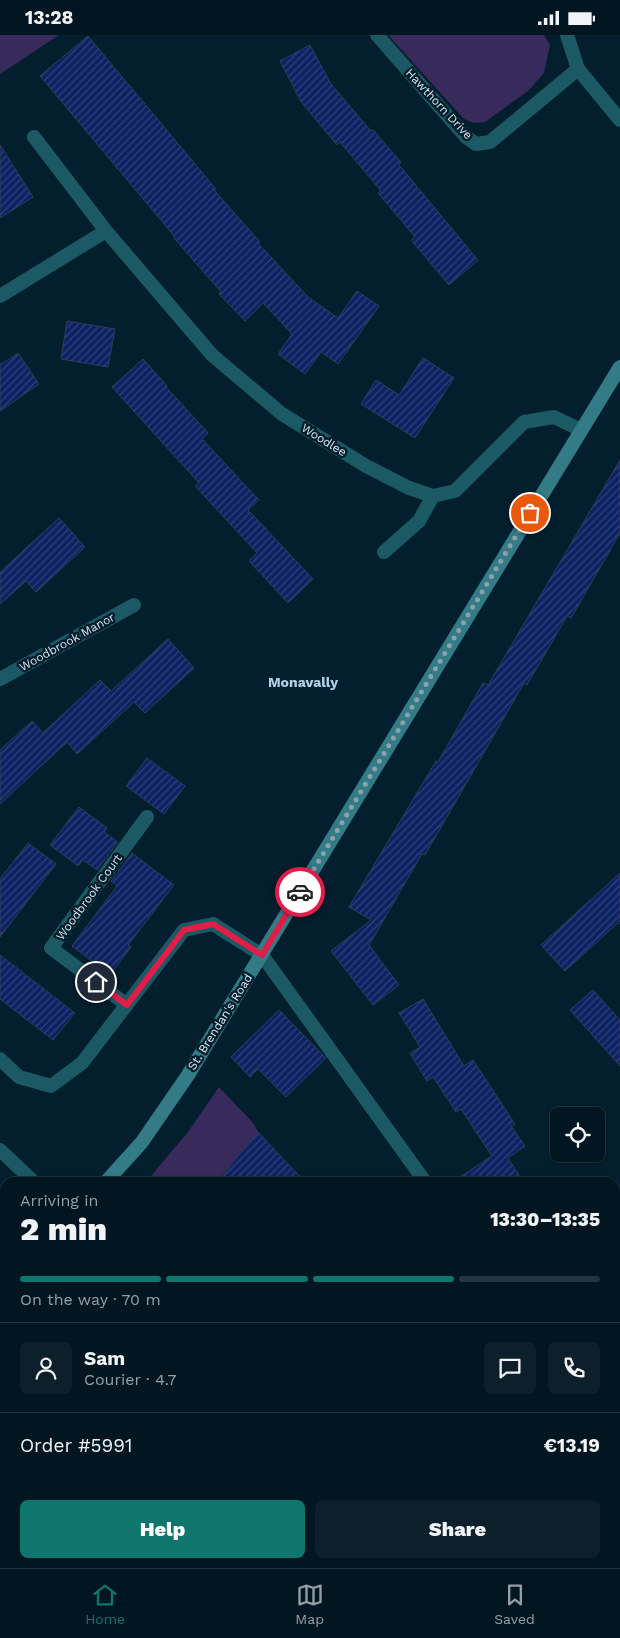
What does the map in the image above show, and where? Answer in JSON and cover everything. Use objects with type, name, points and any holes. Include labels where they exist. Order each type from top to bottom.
[{"type":"main road","name":"St. Brendan's Road","points":[[111,1177],[142,1142],[188,1075],[620,367]]},
{"type":"street","name":"Hawthorn Drive","points":[[377,35],[466,137],[476,144],[490,142],[578,69]]},
{"type":"street","points":[[567,35],[578,69],[620,120]]},
{"type":"street","name":"Woodlee","points":[[34,137],[106,231],[212,355],[275,408],[366,466],[409,488],[433,496]]},
{"type":"street","points":[[0,297],[106,231]]},
{"type":"street","points":[[384,552],[418,521],[433,496],[455,491],[524,422],[554,417],[580,430]]},
{"type":"street","name":"Woodbrook Manor","points":[[0,679],[134,605]]},
{"type":"street","name":"Woodbrook Court","points":[[127,1005],[51,948],[147,817]]},
{"type":"street","points":[[0,1059],[19,1077],[51,1086],[82,1063],[184,930],[213,924],[262,955],[422,1177]]},
{"type":"street","points":[[0,1150],[29,1177]]},
{"type":"shaded area","points":[[0,35],[59,35],[0,74]]},
{"type":"shaded area","points":[[388,35],[544,35],[550,45],[544,73],[528,91],[485,122],[473,123],[464,119]]},
{"type":"shaded area","points":[[219,1087],[254,1124],[258,1132],[220,1177],[150,1177],[188,1132]]},
{"type":"building","points":[[88,36],[216,189],[214,190],[260,242],[258,243],[308,297],[338,318],[357,291],[379,306],[338,364],[321,352],[305,374],[278,354],[292,334],[263,303],[245,321],[219,294],[221,292],[40,76]]},
{"type":"building","points":[[310,45],[331,84],[371,131],[373,130],[401,162],[399,165],[478,260],[449,285],[411,240],[415,237],[378,193],[381,191],[340,142],[337,145],[301,102],[280,61]]},
{"type":"building","points":[[0,145],[33,197],[0,218]]},
{"type":"building","points":[[67,321],[115,329],[108,367],[61,359]]},
{"type":"building","points":[[18,353],[39,384],[0,411],[0,365]]},
{"type":"building","points":[[423,358],[454,378],[415,438],[361,404],[376,380],[399,395]]},
{"type":"building","points":[[143,359],[208,433],[202,439],[259,500],[248,510],[313,579],[288,603],[249,561],[257,553],[195,486],[199,483],[112,387]]},
{"type":"building","points":[[620,460],[620,533],[571,618],[567,616],[527,685],[524,683],[425,855],[422,854],[369,945],[399,985],[373,1005],[331,951],[371,920],[349,907],[436,761],[438,762],[483,683],[488,685]]},
{"type":"building","points":[[59,518],[85,547],[36,592],[26,581],[0,604],[0,572]]},
{"type":"building","points":[[168,639],[194,668],[145,713],[134,702],[77,754],[67,742],[0,804],[0,750],[32,721],[43,733],[100,680],[111,691]]},
{"type":"building","points":[[147,758],[185,786],[164,814],[126,786]]},
{"type":"building","points":[[79,807],[107,828],[104,832],[118,842],[97,870],[83,860],[78,866],[50,845]]},
{"type":"building","points":[[28,843],[56,864],[0,937],[0,879]]},
{"type":"building","points":[[132,853],[174,885],[128,945],[131,947],[110,975],[72,946],[117,886],[111,881]]},
{"type":"building","points":[[620,873],[620,921],[565,971],[541,945]]},
{"type":"building","points":[[0,955],[75,1013],[53,1040],[0,999]]},
{"type":"building","points":[[593,990],[620,1020],[620,1066],[570,1010]]},
{"type":"building","points":[[423,999],[464,1066],[473,1060],[515,1124],[511,1126],[525,1146],[508,1158],[520,1177],[460,1177],[492,1156],[461,1109],[456,1112],[433,1077],[427,1081],[410,1053],[420,1047],[399,1013]]},
{"type":"building","points":[[279,1010],[326,1058],[286,1097],[258,1069],[250,1077],[231,1057]]},
{"type":"building","points":[[258,1132],[300,1177],[221,1177]]},
{"type":"way so far","points":[[300,892],[530,513]]},
{"type":"district","name":"Monavally","points":[[303,682]]},
{"type":"route","points":[[96,982],[127,1005],[184,930],[213,924],[262,955],[300,892]]}]
